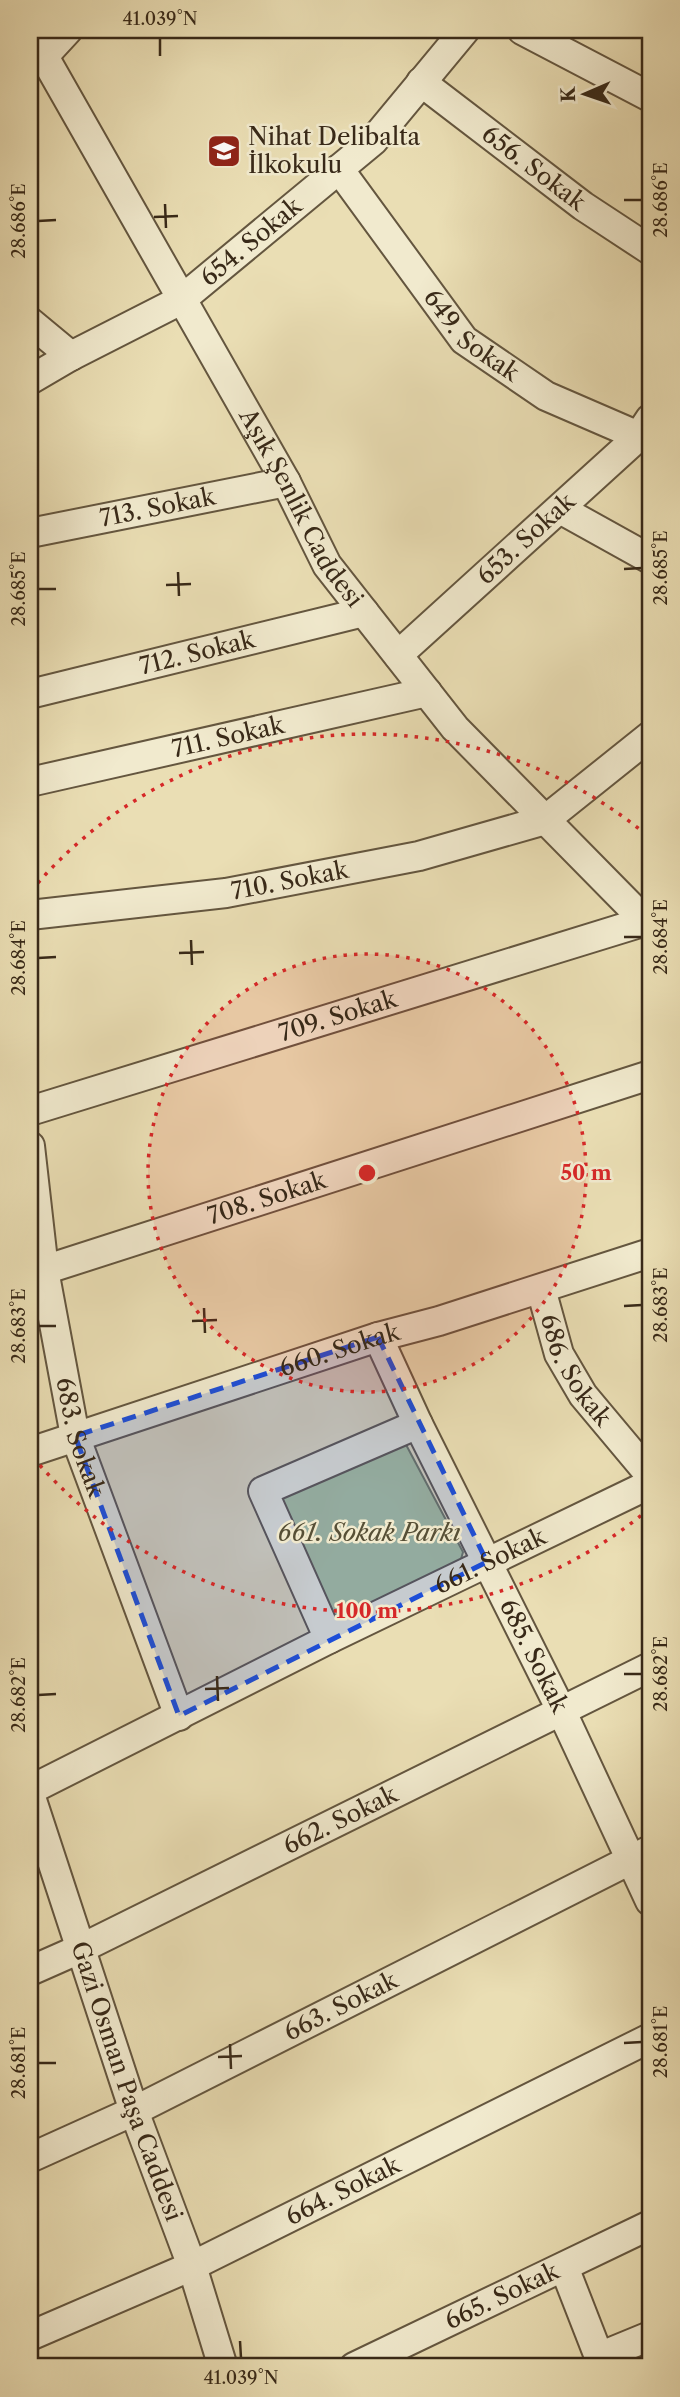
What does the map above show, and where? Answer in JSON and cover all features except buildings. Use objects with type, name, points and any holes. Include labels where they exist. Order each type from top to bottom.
[{"type":"street","points":[[44,56],[68,30]]},
{"type":"street","name":"654. Sokak","points":[[181,300],[373,141],[465,30]]},
{"type":"street","points":[[522,30],[650,97]]},
{"type":"street","name":"Aşık Şenlik Caddesi","points":[[30,32],[286,482],[327,565],[455,728],[648,923]]},
{"type":"street","name":"656. Sokak","points":[[421,82],[583,206],[650,250]]},
{"type":"street","name":"649. Sokak","points":[[340,169],[464,340],[547,396],[646,432]]},
{"type":"street","points":[[30,380],[181,300]]},
{"type":"street","points":[[30,321],[71,356]]},
{"type":"street","name":"653. Sokak","points":[[398,655],[646,432]]},
{"type":"street","name":"713. Sokak","points":[[30,533],[286,482]]},
{"type":"street","points":[[560,509],[650,559]]},
{"type":"street","name":"712. Sokak","points":[[30,694],[364,612]]},
{"type":"street","name":"711. Sokak","points":[[30,782],[427,692]]},
{"type":"street","points":[[545,820],[650,736]]},
{"type":"street","name":"710. Sokak","points":[[30,915],[226,893],[419,856],[545,820]]},
{"type":"street","name":"709. Sokak","points":[[30,1111],[648,923]]},
{"type":"street","name":"708. Sokak","points":[[44,1270],[650,1075]]},
{"type":"street","name":"683. Sokak","points":[[30,1146],[34,1225],[75,1436],[179,1716]]},
{"type":"street","name":"660. Sokak","points":[[30,1451],[378,1337],[439,1321],[650,1253]]},
{"type":"street","name":"686. Sokak","points":[[541,1289],[559,1354],[583,1395],[650,1475]]},
{"type":"street","name":"685. Sokak","points":[[378,1337],[418,1424],[561,1710],[640,1855],[650,1901]]},
{"type":"street","points":[[329,1639],[263,1491],[418,1424]]},
{"type":"street","name":"661. Sokak","points":[[30,1792],[329,1639],[650,1484]]},
{"type":"street","name":"662. Sokak","points":[[30,1970],[82,1948],[650,1667]]},
{"type":"street","name":"Gazi Osman Paşa Caddesi","points":[[30,1792],[134,2110],[192,2266],[223,2367]]},
{"type":"street","name":"663. Sokak","points":[[30,2158],[134,2110],[640,1855]]},
{"type":"street","name":"664. Sokak","points":[[30,2336],[192,2266],[650,2038]]},
{"type":"street","name":"665. Sokak","points":[[354,2367],[388,2360],[650,2225]]},
{"type":"street","points":[[564,2267],[601,2362],[650,2336]]},
{"type":"highlighted area","points":[[378,1337],[487,1562],[179,1716],[75,1436]]},
{"type":"green space","name":"661. Sokak Parkı","points":[[403,1439],[463,1552],[458,1570],[334,1623],[278,1499]]},
{"type":"place","name":"Nihat Delibalta İlkokulu","points":[[224,151]]}]
